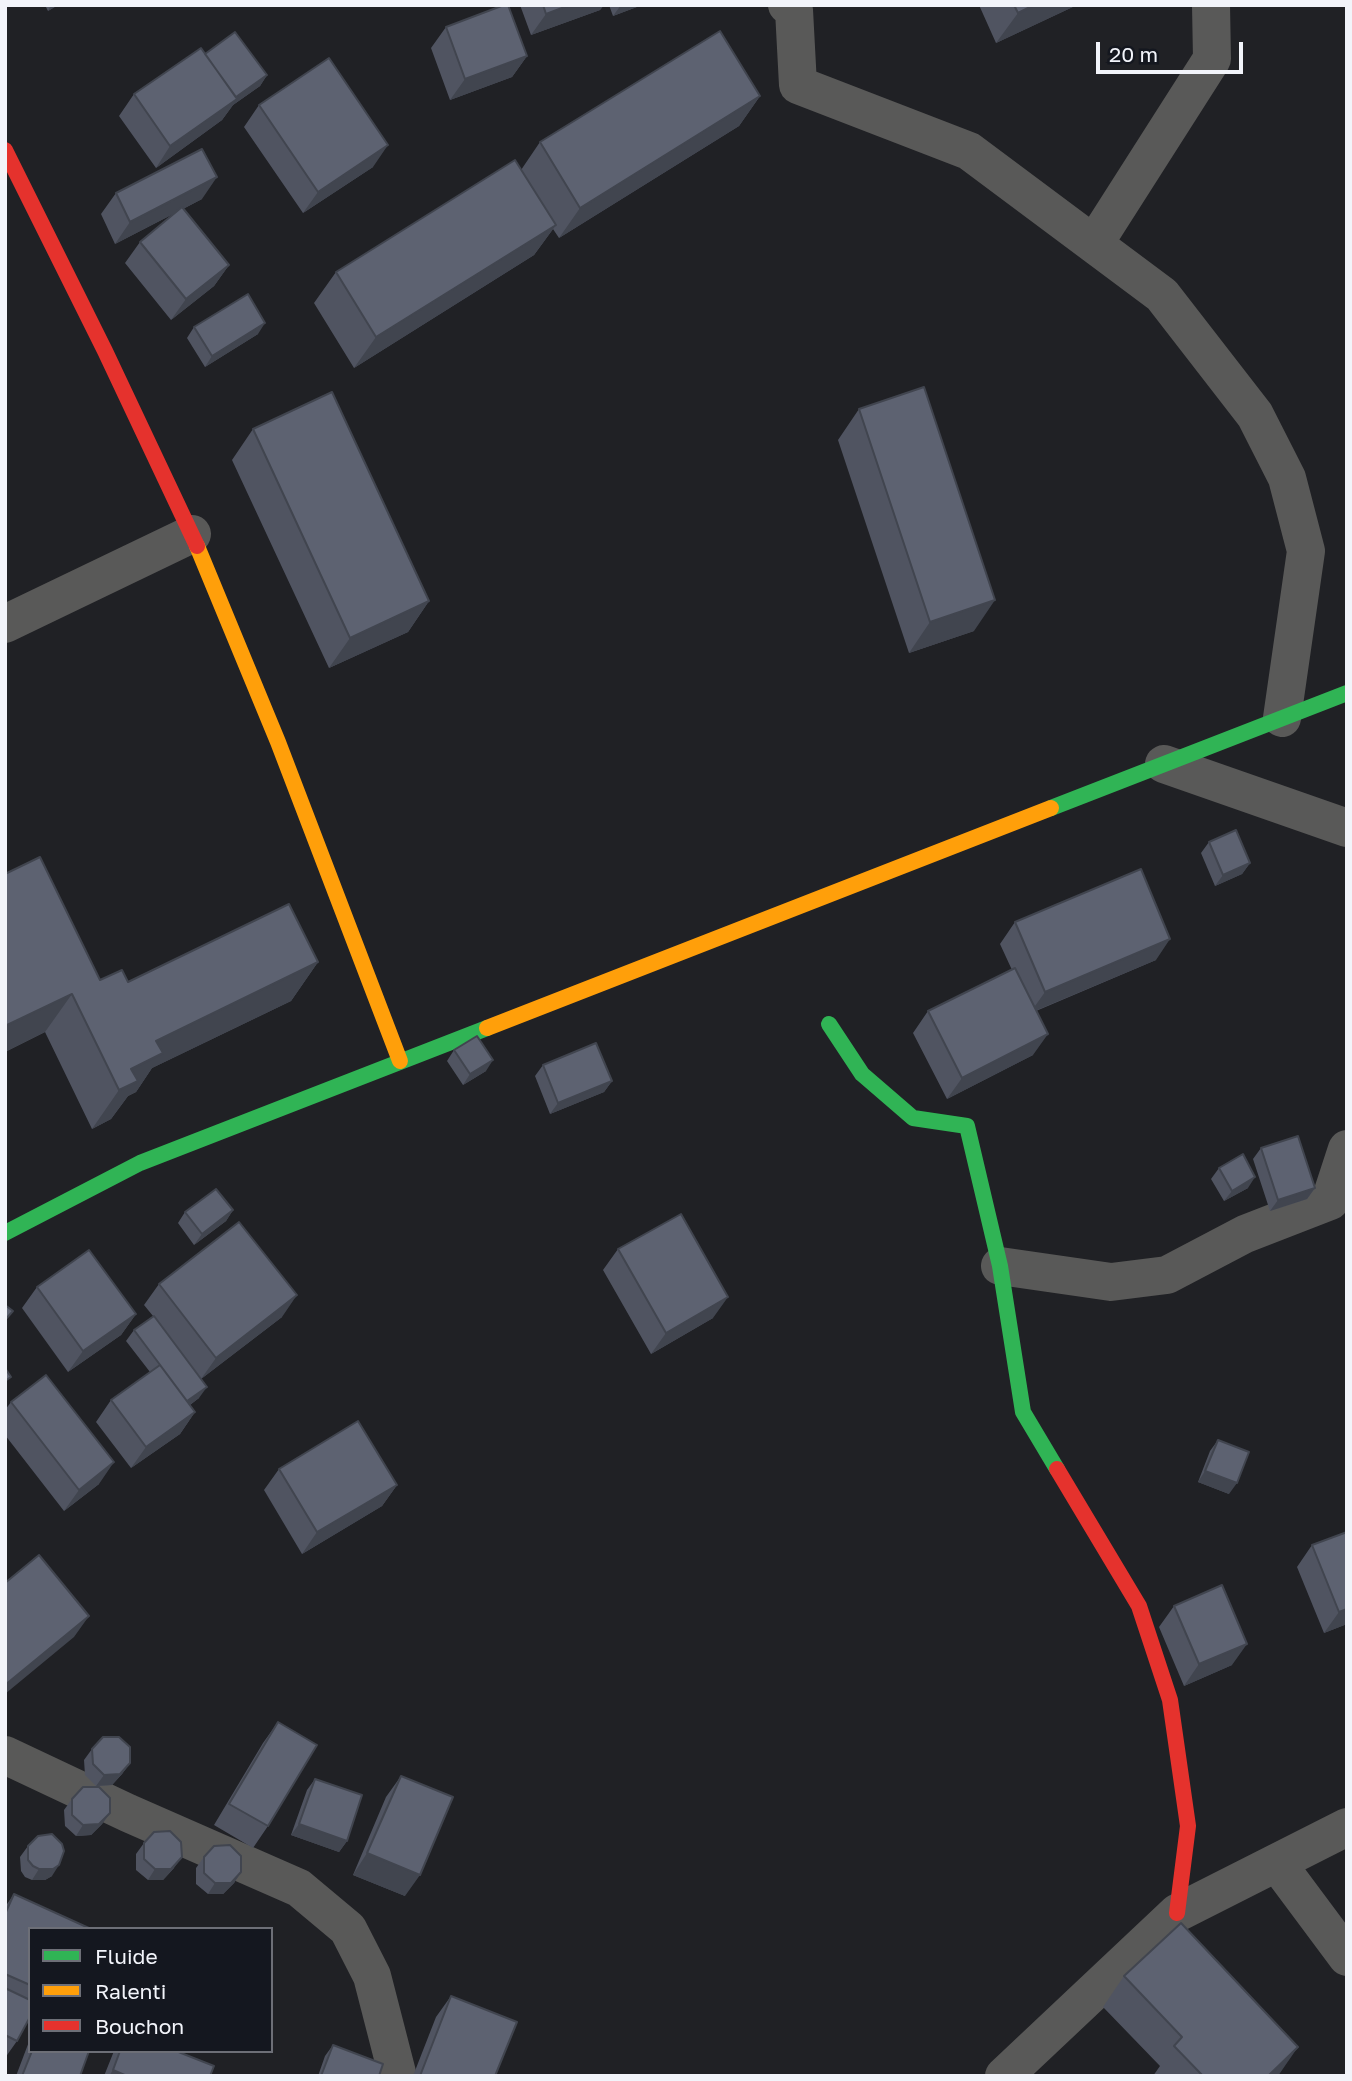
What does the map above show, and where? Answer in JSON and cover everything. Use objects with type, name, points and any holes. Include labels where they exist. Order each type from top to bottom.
[{"type":"street","points":[[787,5],[794,10],[798,85],[969,151],[1162,295],[1255,415],[1287,478],[1306,551],[1282,718]]},
{"type":"street","points":[[1094,244],[1212,59],[1211,5]]},
{"type":"street","points":[[5,150],[105,351],[208,568],[274,730],[400,1060]]},
{"type":"street","points":[[5,624],[192,534]]},
{"type":"street","points":[[5,1233],[140,1163],[1347,693]]},
{"type":"street","points":[[1164,764],[1347,828]]},
{"type":"street","points":[[829,1024],[862,1074],[913,1118],[967,1126],[1000,1266],[1023,1412],[1139,1606],[1170,1700],[1188,1826],[1177,1913]]},
{"type":"street","points":[[1000,1266],[1111,1282],[1167,1275],[1245,1234],[1330,1201],[1347,1149]]},
{"type":"street","points":[[5,1755],[128,1813],[299,1888],[348,1929],[372,1976],[397,2073],[395,2076]]},
{"type":"street","points":[[1004,2076],[1177,1913],[1347,1827]]},
{"type":"street","points":[[1277,1863],[1347,1957]]},
{"type":"building","points":[[508,5],[527,56],[465,79],[446,27]]},
{"type":"building","points":[[543,5],[570,5],[546,14]]},
{"type":"building","points":[[1014,5],[1034,5],[1018,13]]},
{"type":"building","points":[[720,31],[760,96],[580,208],[540,142]]},
{"type":"building","points":[[235,32],[267,75],[236,97],[205,54]]},
{"type":"building","points":[[201,48],[237,99],[170,146],[134,94]]},
{"type":"building","points":[[329,58],[388,145],[318,192],[259,105]]},
{"type":"building","points":[[202,149],[217,177],[130,222],[116,193]]},
{"type":"building","points":[[515,160],[556,225],[376,337],[336,272]]},
{"type":"building","points":[[182,207],[229,265],[186,299],[140,242]]},
{"type":"building","points":[[248,294],[265,323],[212,356],[194,327]]},
{"type":"building","points":[[924,387],[995,600],[930,622],[859,409]]},
{"type":"building","points":[[332,392],[429,601],[350,638],[253,429]]},
{"type":"building","points":[[1236,830],[1250,863],[1223,875],[1209,842]]},
{"type":"building","points":[[40,857],[100,980],[122,970],[128,982],[289,904],[318,962],[156,1041],[163,1053],[131,1069],[138,1081],[119,1090],[72,994],[5,1026],[5,874]]},
{"type":"building","points":[[1141,869],[1170,939],[1045,992],[1015,922]]},
{"type":"building","points":[[1015,968],[1048,1034],[962,1078],[928,1011]]},
{"type":"building","points":[[477,1036],[493,1060],[470,1074],[454,1050]]},
{"type":"building","points":[[596,1043],[612,1081],[558,1103],[543,1065]]},
{"type":"building","points":[[1298,1136],[1315,1188],[1278,1200],[1261,1148]]},
{"type":"building","points":[[1243,1154],[1255,1177],[1232,1191],[1219,1168]]},
{"type":"building","points":[[216,1189],[233,1210],[202,1234],[185,1212]]},
{"type":"building","points":[[681,1214],[728,1297],[666,1333],[618,1249]]},
{"type":"building","points":[[239,1222],[297,1295],[216,1358],[159,1284]]},
{"type":"building","points":[[89,1250],[136,1314],[83,1351],[37,1287]]},
{"type":"building","points":[[5,1305],[13,1311],[5,1320]]},
{"type":"building","points":[[154,1316],[207,1387],[187,1401],[134,1330]]},
{"type":"building","points":[[160,1365],[195,1412],[146,1447],[111,1400]]},
{"type":"building","points":[[5,1368],[11,1377],[5,1381]]},
{"type":"building","points":[[46,1375],[114,1462],[79,1490],[11,1402]]},
{"type":"building","points":[[358,1421],[397,1485],[317,1532],[279,1469]]},
{"type":"building","points":[[1218,1440],[1249,1452],[1237,1483],[1205,1471]]},
{"type":"building","points":[[1347,1532],[1347,1609],[1339,1612],[1312,1545]]},
{"type":"building","points":[[39,1555],[89,1616],[5,1685],[5,1583]]},
{"type":"building","points":[[1222,1585],[1247,1644],[1199,1664],[1174,1606]]},
{"type":"building","points":[[278,1722],[317,1745],[268,1826],[229,1804]]},
{"type":"building","points":[[103,1737],[119,1737],[130,1747],[130,1763],[120,1774],[104,1775],[93,1764],[92,1749]]},
{"type":"building","points":[[401,1776],[453,1797],[420,1875],[367,1853]]},
{"type":"building","points":[[315,1779],[362,1795],[347,1841],[299,1824]]},
{"type":"building","points":[[83,1787],[99,1787],[110,1798],[110,1813],[99,1824],[83,1825],[72,1815],[72,1799]]},
{"type":"building","points":[[170,1831],[181,1842],[182,1857],[171,1869],[155,1869],[144,1859],[144,1843],[154,1832]]},
{"type":"building","points":[[52,1834],[62,1844],[64,1851],[59,1865],[53,1869],[39,1869],[28,1860],[28,1846],[38,1836]]},
{"type":"building","points":[[230,1845],[241,1856],[241,1872],[231,1883],[215,1883],[204,1873],[204,1857],[214,1846]]},
{"type":"building","points":[[14,1894],[87,1927],[28,1927],[28,1984],[5,1974],[5,1914]]},
{"type":"building","points":[[1181,1923],[1298,2047],[1268,2076],[1203,2076],[1174,2046],[1182,2037],[1124,1976]]},
{"type":"building","points":[[5,1988],[28,1999],[28,2021],[17,2041],[5,2035]]},
{"type":"building","points":[[451,1996],[517,2022],[495,2076],[420,2076]]},
{"type":"building","points":[[333,2045],[383,2064],[379,2076],[321,2076]]},
{"type":"building","points":[[31,2053],[88,2053],[80,2076],[22,2076]]},
{"type":"building","points":[[119,2053],[181,2053],[214,2066],[210,2076],[127,2076],[113,2070]]},
{"type":"traffic: fast","points":[[1051,808],[1347,693]]},
{"type":"traffic: fast","points":[[829,1024],[862,1074],[913,1118],[967,1126],[1000,1266],[1023,1412],[1057,1469]]},
{"type":"traffic: fast","points":[[5,1233],[140,1163],[487,1028]]},
{"type":"traffic: slow","points":[[197,546],[278,742],[400,1061]]},
{"type":"traffic: slow","points":[[487,1028],[1051,808]]},
{"type":"traffic: jam","points":[[5,150],[105,351],[197,546]]},
{"type":"traffic: jam","points":[[1057,1469],[1139,1606],[1170,1700],[1188,1826],[1177,1913]]}]
